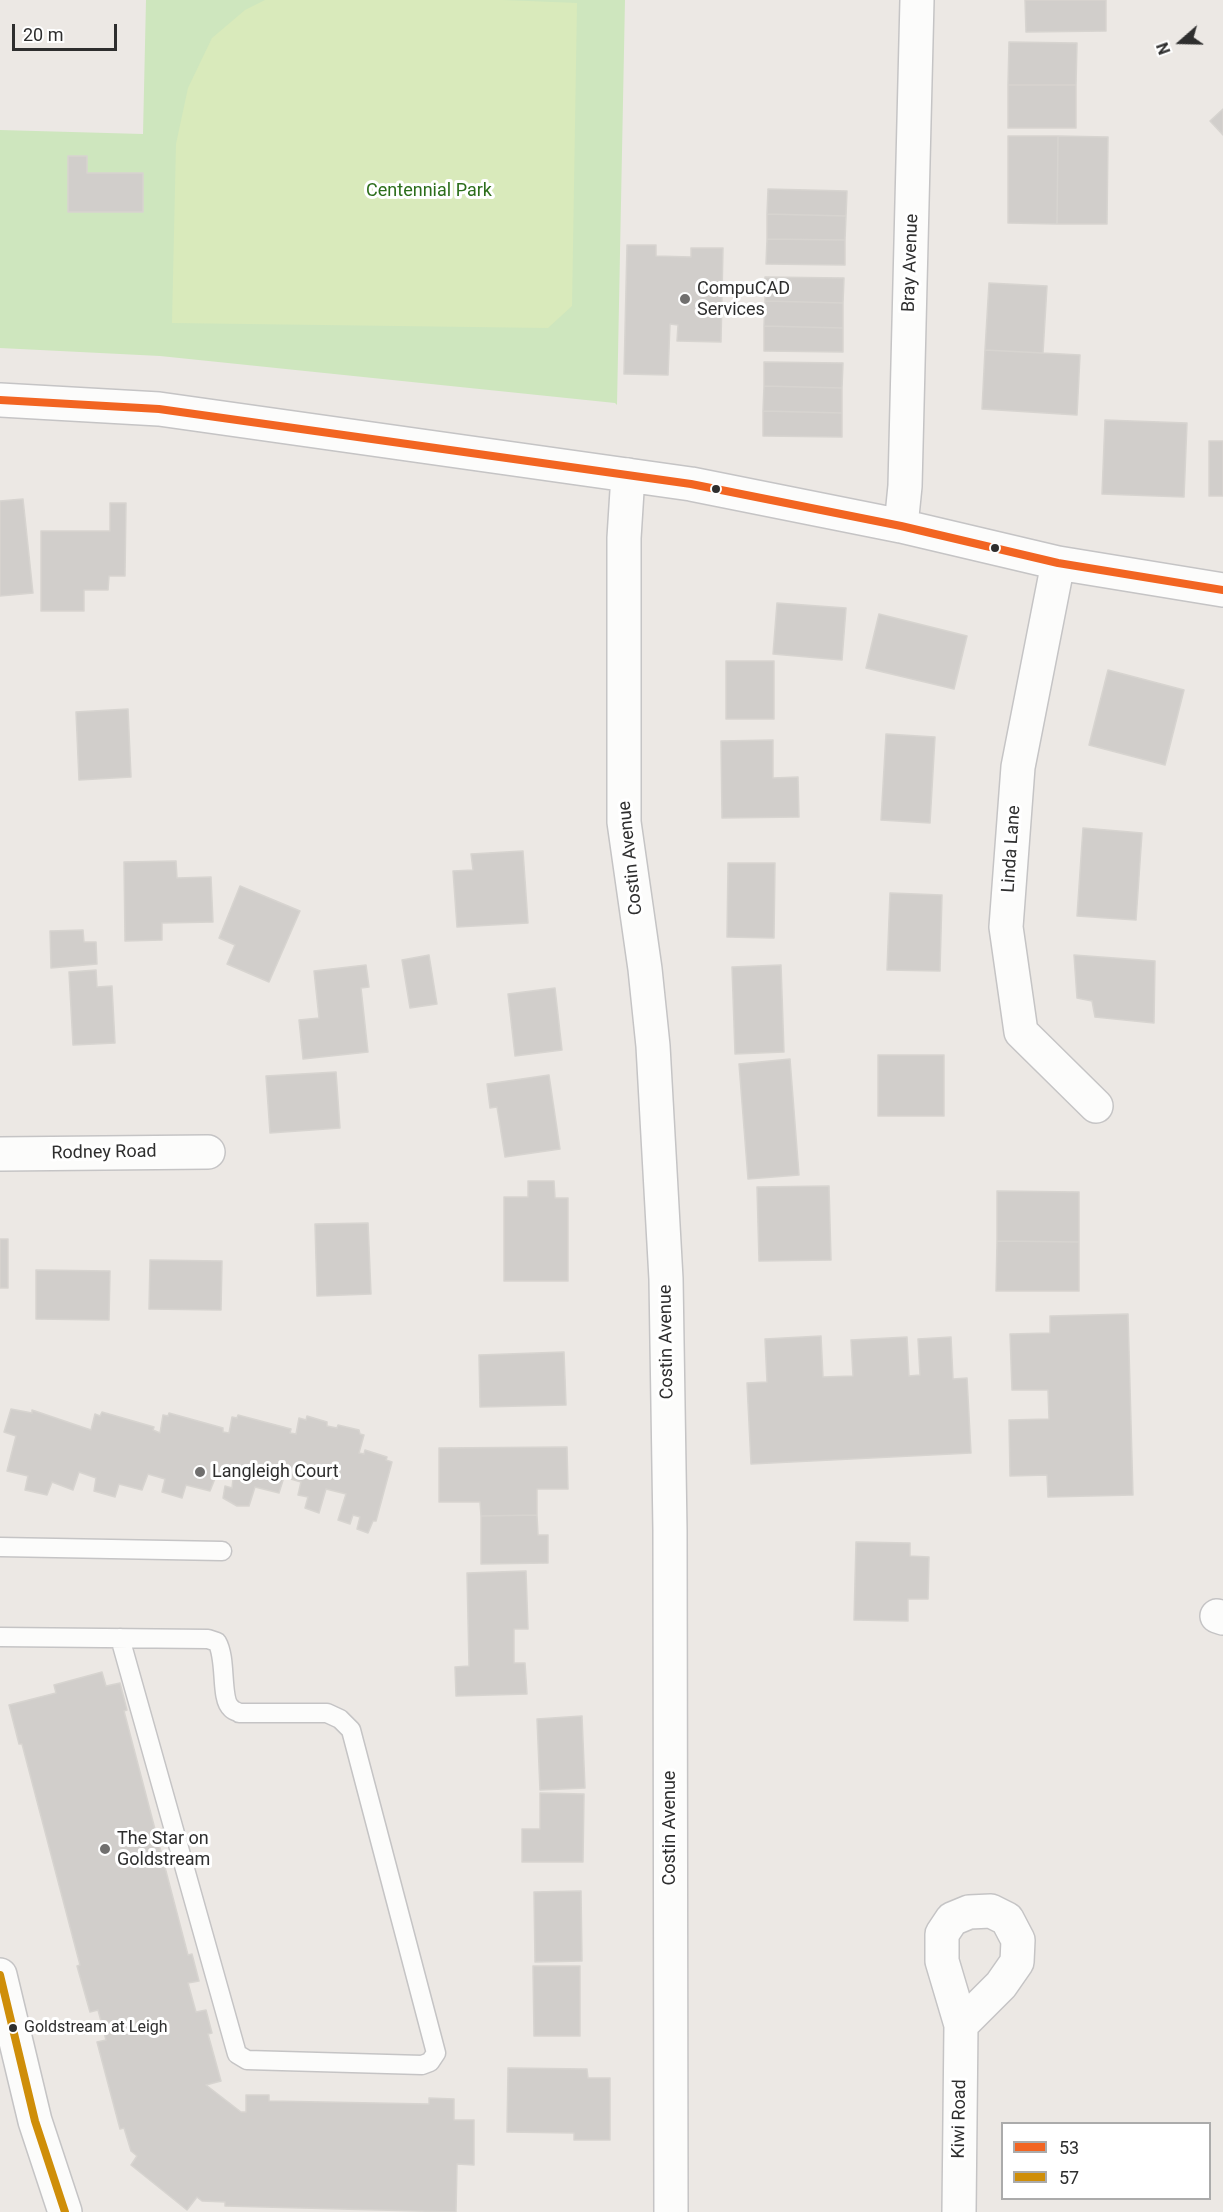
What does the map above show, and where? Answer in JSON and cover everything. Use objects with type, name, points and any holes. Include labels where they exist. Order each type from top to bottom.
[{"type":"street","name":"Bray Avenue","points":[[901,526],[905,462],[917,0]]},
{"type":"street","points":[[0,400],[159,409],[691,484],[901,526],[1058,563],[1223,590]]},
{"type":"street","name":"Costin Avenue","points":[[628,475],[624,538],[624,822],[645,969],[653,1046],[666,1291],[670,1554],[671,2212]]},
{"type":"street","name":"Linda Lane","points":[[1058,563],[1018,767],[1006,927],[1021,1032],[1096,1106]]},
{"type":"street","name":"Rodney Road","points":[[0,1154],[208,1152]]},
{"type":"street","points":[[0,1975],[35,2121],[65,2212]]},
{"type":"street","name":"Kiwi Road","points":[[959,2212],[961,2025]]},
{"type":"lane","points":[[0,1547],[222,1551]]},
{"type":"lane","points":[[0,1637],[120,1638],[208,1639],[217,1641],[223,1652],[225,1697],[230,1708],[240,1713],[327,1713],[340,1719],[351,1730],[435,2053],[430,2062],[422,2066],[247,2060],[237,2054],[120,1638]]},
{"type":"green space","name":"Centennial Park","points":[[146,0],[625,0],[617,405],[160,356],[0,348],[0,130],[143,134]]},
{"type":"green space","points":[[265,0],[503,0],[577,3],[572,306],[548,328],[172,323],[176,144],[188,88],[212,38],[245,10]]},
{"type":"building","points":[[1025,0],[1106,0],[1106,31],[1026,32]]},
{"type":"building","points":[[1009,42],[1077,43],[1076,85],[1008,85]]},
{"type":"building","points":[[1008,85],[1076,85],[1076,128],[1008,128]]},
{"type":"building","points":[[1223,109],[1223,135],[1210,121]]},
{"type":"building","points":[[1008,136],[1058,136],[1057,224],[1008,223]]},
{"type":"building","points":[[1058,136],[1108,137],[1107,224],[1057,224]]},
{"type":"building","points":[[68,156],[87,156],[87,173],[143,173],[143,212],[68,212]]},
{"type":"building","points":[[768,189],[847,191],[846,216],[767,214]]},
{"type":"building","points":[[767,214],[846,216],[845,240],[767,239]]},
{"type":"building","points":[[767,239],[845,240],[845,265],[766,264]]},
{"type":"building","points":[[627,245],[656,245],[656,256],[691,257],[691,248],[723,248],[721,342],[677,341],[678,325],[670,324],[668,375],[624,374]]},
{"type":"building","points":[[765,277],[844,278],[843,303],[765,301]]},
{"type":"building","points":[[989,283],[1047,286],[1043,353],[985,350]]},
{"type":"building","points":[[765,301],[843,303],[843,328],[764,326]]},
{"type":"building","points":[[764,326],[843,328],[843,352],[764,351]]},
{"type":"building","points":[[985,350],[1080,355],[1077,415],[982,409]]},
{"type":"building","points":[[764,362],[843,363],[842,388],[764,386]]},
{"type":"building","points":[[764,386],[842,388],[842,413],[763,411]]},
{"type":"building","points":[[763,411],[842,413],[842,437],[763,436]]},
{"type":"building","points":[[1105,420],[1187,423],[1184,497],[1102,494]]},
{"type":"building","points":[[1209,441],[1223,441],[1223,496],[1209,496]]},
{"type":"building","points":[[23,499],[33,593],[0,596],[0,501]]},
{"type":"building","points":[[110,503],[126,503],[125,576],[109,576],[108,590],[84,590],[84,611],[41,611],[41,531],[110,531]]},
{"type":"building","points":[[777,603],[846,608],[842,660],[773,654]]},
{"type":"building","points":[[879,614],[967,636],[954,689],[866,668]]},
{"type":"building","points":[[726,661],[774,661],[774,719],[726,719]]},
{"type":"building","points":[[1108,670],[1184,690],[1165,765],[1089,745]]},
{"type":"building","points":[[128,709],[131,777],[79,780],[76,712]]},
{"type":"building","points":[[886,734],[935,737],[930,823],[881,820]]},
{"type":"building","points":[[773,740],[773,778],[798,777],[799,817],[722,818],[721,741]]},
{"type":"building","points":[[1083,828],[1142,833],[1136,920],[1077,916]]},
{"type":"building","points":[[523,851],[528,923],[457,927],[453,871],[473,870],[471,854]]},
{"type":"building","points":[[176,861],[177,878],[211,877],[213,922],[162,923],[162,940],[125,941],[124,862]]},
{"type":"building","points":[[728,863],[775,863],[774,938],[727,937]]},
{"type":"building","points":[[240,886],[300,911],[269,982],[227,964],[235,945],[219,938]]},
{"type":"building","points":[[890,893],[942,895],[940,971],[887,970]]},
{"type":"building","points":[[83,930],[84,942],[96,942],[97,964],[51,968],[50,931]]},
{"type":"building","points":[[429,955],[437,1004],[410,1008],[402,960]]},
{"type":"building","points":[[1074,955],[1155,961],[1154,1023],[1095,1017],[1092,1001],[1077,998]]},
{"type":"building","points":[[366,965],[369,987],[361,988],[368,1052],[303,1059],[299,1020],[319,1018],[314,971]]},
{"type":"building","points":[[781,965],[784,1052],[735,1054],[732,967]]},
{"type":"building","points":[[96,970],[97,987],[112,986],[115,1043],[73,1045],[69,972]]},
{"type":"building","points":[[555,988],[562,1050],[515,1056],[508,994]]},
{"type":"building","points":[[878,1055],[944,1055],[944,1116],[878,1116]]},
{"type":"building","points":[[790,1059],[799,1175],[748,1179],[739,1064]]},
{"type":"building","points":[[336,1072],[340,1128],[270,1133],[266,1076]]},
{"type":"building","points":[[549,1075],[560,1149],[505,1157],[497,1107],[490,1108],[487,1084]]},
{"type":"building","points":[[528,1181],[554,1181],[555,1198],[568,1198],[568,1281],[504,1281],[504,1197],[528,1197]]},
{"type":"building","points":[[829,1186],[831,1260],[759,1261],[757,1187]]},
{"type":"building","points":[[997,1191],[1079,1192],[1079,1242],[997,1241]]},
{"type":"building","points":[[368,1223],[371,1294],[317,1296],[315,1224]]},
{"type":"building","points":[[0,1239],[8,1239],[8,1288],[0,1288]]},
{"type":"building","points":[[997,1241],[1079,1242],[1079,1291],[996,1291]]},
{"type":"building","points":[[150,1260],[222,1261],[221,1310],[149,1309]]},
{"type":"building","points":[[36,1270],[110,1271],[109,1320],[36,1319]]},
{"type":"building","points":[[1128,1314],[1133,1495],[1048,1497],[1047,1475],[1010,1476],[1009,1420],[1049,1419],[1048,1390],[1012,1390],[1010,1334],[1050,1333],[1050,1316]]},
{"type":"building","points":[[821,1336],[823,1377],[853,1376],[851,1340],[907,1337],[909,1376],[920,1375],[918,1339],[951,1337],[953,1379],[967,1378],[971,1453],[751,1464],[747,1383],[767,1382],[765,1339]]},
{"type":"building","points":[[564,1352],[566,1405],[480,1407],[479,1355]]},
{"type":"building","name":"Langleigh Court","points":[[11,1409],[32,1413],[32,1410],[91,1430],[95,1414],[100,1416],[102,1412],[154,1427],[153,1430],[160,1433],[163,1415],[168,1416],[169,1413],[223,1428],[223,1432],[229,1433],[232,1417],[237,1418],[238,1415],[291,1429],[290,1433],[296,1434],[299,1418],[306,1420],[307,1416],[327,1422],[327,1426],[337,1428],[338,1425],[359,1430],[360,1434],[364,1435],[359,1453],[364,1454],[365,1450],[387,1457],[386,1460],[392,1462],[376,1521],[373,1521],[368,1533],[357,1529],[360,1517],[353,1515],[350,1524],[338,1520],[346,1494],[326,1489],[319,1513],[305,1508],[308,1497],[298,1495],[301,1482],[284,1477],[279,1493],[255,1487],[249,1506],[237,1506],[223,1498],[225,1486],[232,1488],[233,1479],[216,1476],[210,1491],[186,1485],[182,1498],[162,1492],[165,1479],[148,1474],[142,1490],[119,1484],[115,1497],[94,1491],[96,1478],[79,1472],[73,1490],[52,1482],[47,1495],[25,1490],[28,1476],[7,1471],[16,1436],[4,1432]]},
{"type":"building","points":[[567,1447],[568,1489],[537,1489],[537,1515],[481,1516],[480,1502],[439,1502],[439,1448]]},
{"type":"building","points":[[537,1515],[538,1535],[548,1535],[548,1563],[481,1564],[481,1516]]},
{"type":"building","points":[[856,1542],[910,1543],[910,1556],[929,1557],[928,1599],[908,1599],[908,1621],[854,1620]]},
{"type":"building","points":[[526,1571],[528,1629],[514,1629],[514,1663],[525,1663],[527,1694],[456,1696],[455,1667],[469,1666],[467,1573]]},
{"type":"building","name":"The Star on Goldstream","points":[[102,1672],[106,1686],[120,1683],[127,1710],[124,1711],[188,1955],[192,1954],[199,1981],[188,1983],[196,2012],[206,2010],[212,2033],[208,2034],[221,2081],[206,2085],[241,2112],[246,2112],[246,2095],[269,2095],[269,2101],[429,2104],[429,2098],[454,2099],[454,2120],[474,2120],[474,2165],[457,2164],[456,2212],[225,2206],[225,2202],[202,2201],[197,2197],[187,2210],[131,2165],[137,2156],[131,2151],[124,2128],[120,2129],[97,2042],[106,2040],[98,2010],[90,2012],[77,1966],[80,1965],[22,1744],[19,1744],[9,1705],[56,1693],[54,1685]]},
{"type":"building","points":[[582,1716],[585,1788],[540,1790],[537,1719]]},
{"type":"building","points":[[540,1793],[584,1794],[583,1862],[522,1862],[522,1829],[540,1829]]},
{"type":"building","points":[[581,1891],[582,1961],[535,1962],[534,1892]]},
{"type":"building","points":[[533,1966],[580,1966],[580,2036],[534,2036]]},
{"type":"building","points":[[508,2068],[587,2069],[588,2078],[610,2078],[610,2140],[574,2140],[574,2133],[507,2132]]},
{"type":"transit line","name":"53","points":[[0,400],[159,409],[691,484],[901,526],[1058,563],[1223,590]]},
{"type":"transit line","name":"57","points":[[0,1975],[35,2121],[65,2212]]},
{"type":"place","name":"CompuCAD Services","points":[[685,299]]},
{"type":"place","name":"Langleigh Court","points":[[200,1472]]},
{"type":"place","name":"The Star on Goldstream","points":[[105,1849]]},
{"type":"place","name":"Goldstream at Leigh","points":[[13,2028]]}]
